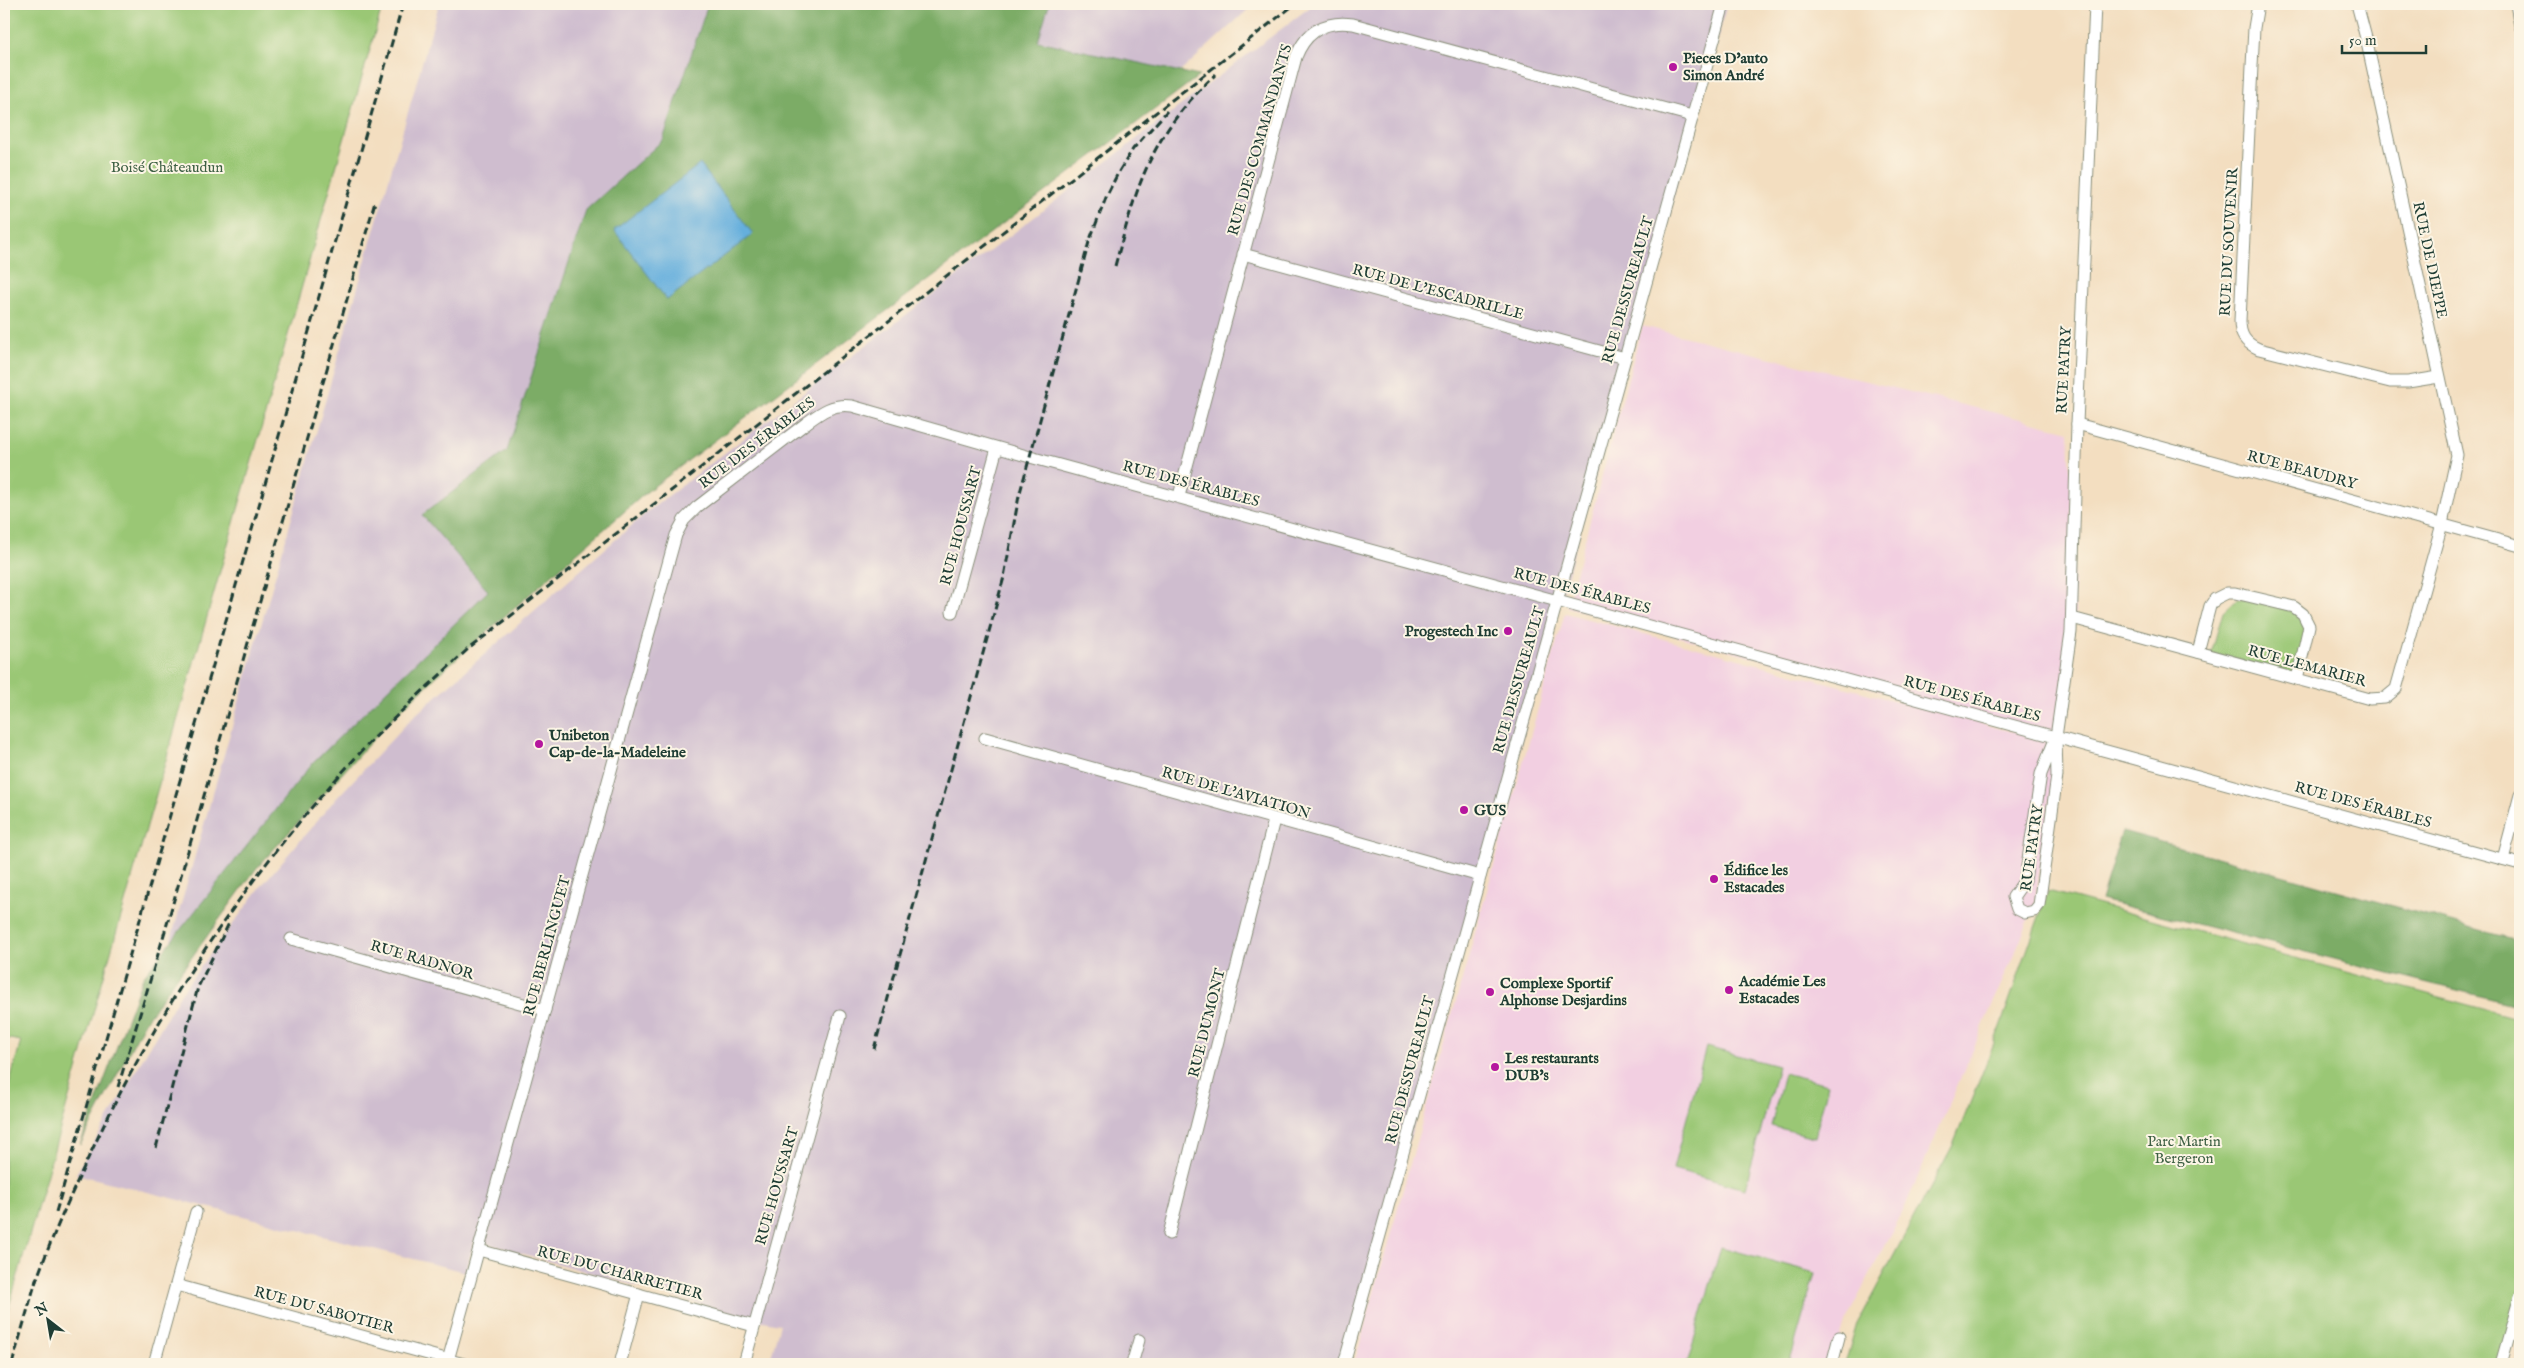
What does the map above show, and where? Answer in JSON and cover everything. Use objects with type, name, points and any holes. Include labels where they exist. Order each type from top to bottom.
[{"type":"street","name":"RUE DESSUREAULT","points":[[1344,1364],[1724,4]]},
{"type":"street","name":"RUE PATRY","points":[[2056,737],[2041,774],[2025,880],[2014,898],[2017,909],[2025,913],[2034,912],[2039,904],[2057,776],[2056,737],[2072,618],[2077,424],[2095,4]]},
{"type":"street","name":"RUE DU SOUVENIR","points":[[2258,4],[2254,28],[2251,76],[2240,321],[2242,336],[2248,343],[2259,348],[2381,380],[2408,382],[2439,377]]},
{"type":"street","name":"RUE DE DIEPPE","points":[[2357,4],[2456,455],[2442,524]]},
{"type":"street","points":[[2516,4],[2520,26]]},
{"type":"street","name":"RUE DES COMMANDANTS","points":[[1179,496],[1296,57],[1307,37],[1326,24],[1339,22],[1353,24],[1692,116]]},
{"type":"street","name":"RUE DE L'ESCADRILLE","points":[[1243,254],[1625,358]]},
{"type":"street","name":"RUE DES ÉRABLES","points":[[676,535],[684,520],[697,508],[814,417],[838,405],[852,406],[997,448],[1179,496],[2520,864]]},
{"type":"street","name":"RUE BEAUDRY","points":[[2077,424],[2520,546]]},
{"type":"street","name":"RUE HOUSSART","points":[[952,612],[997,448]]},
{"type":"street","name":"RUE LEMARIER","points":[[2072,618],[2374,700],[2385,698],[2393,693],[2442,524]]},
{"type":"street","name":"RUE BERLINGUET","points":[[447,1362],[676,535]]},
{"type":"street","points":[[2198,652],[2208,610],[2219,596],[2234,593],[2290,606],[2303,614],[2309,626],[2298,679]]},
{"type":"street","name":"RUE DE L'AVIATION","points":[[985,738],[1480,876]]},
{"type":"street","points":[[2503,859],[2520,795]]},
{"type":"street","name":"RUE DUMONT","points":[[1169,1234],[1274,820]]},
{"type":"street","name":"RUE RADNOR","points":[[291,939],[545,1010]]},
{"type":"street","name":"RUE HOUSSART","points":[[744,1364],[840,1016]]},
{"type":"street","points":[[154,1364],[196,1212]]},
{"type":"street","name":"RUE DU CHARRETIER","points":[[479,1250],[754,1326]]},
{"type":"street","name":"RUE DU SABOTIER","points":[[176,1285],[447,1362],[464,1364]]},
{"type":"street","points":[[620,1364],[639,1294]]},
{"type":"street","points":[[2501,1364],[2520,1296]]},
{"type":"street","points":[[1832,1364],[1840,1337]]},
{"type":"street","points":[[1132,1364],[1139,1340]]},
{"type":"shaded area","points":[[439,4],[708,4],[663,140],[586,210],[507,451],[422,515],[488,591],[310,766],[170,943]]},
{"type":"shaded area","points":[[1049,4],[1254,4],[1180,72],[1038,41]]},
{"type":"shaded area","points":[[1314,4],[1727,4],[1347,1364],[769,1364],[780,1324],[752,1319],[475,1240],[465,1272],[76,1174],[181,993],[263,884],[333,802],[413,717],[646,513]]},
{"type":"shaded area","points":[[1642,326],[2069,431],[2075,613],[2058,738],[1567,607]]},
{"type":"shaded area","name":"Académie Les Estacades","points":[[1565,613],[2058,744],[2034,908],[1904,1209],[1845,1322],[1833,1364],[1354,1364]]},
{"type":"green space","name":"Boisé Châteaudun","points":[[4,4],[383,4],[4,1324],[4,1103],[21,1041],[4,1038]]},
{"type":"green space","points":[[708,4],[1049,4],[1038,41],[1199,76],[649,490],[450,664],[394,716],[256,869],[146,1020],[80,1145],[143,977],[310,766],[488,591],[422,515],[507,451],[586,210],[663,140]]},
{"type":"green space","points":[[2237,599],[2257,599],[2302,615],[2312,628],[2298,678],[2211,654],[2223,612]]},
{"type":"green space","points":[[2122,831],[2520,941],[2520,1006],[2101,900]]},
{"type":"green space","name":"Parc Martin Bergeron","points":[[2048,891],[2520,1019],[2520,1313],[2506,1364],[1845,1364],[1856,1326],[1953,1145],[1994,1044]]},
{"type":"green space","points":[[1706,1047],[1778,1066],[1745,1189],[1673,1169]]},
{"type":"green space","points":[[1784,1073],[1828,1084],[1815,1137],[1771,1126]]},
{"type":"green space","points":[[1721,1247],[1815,1273],[1789,1364],[1687,1364]]},
{"type":"water","points":[[700,164],[753,234],[667,300],[614,230]]},
{"type":"railway","points":[[56,1212],[403,4]]},
{"type":"railway","points":[[35,1284],[58,1224],[103,1127],[128,1078],[183,984],[212,938],[276,851],[311,808],[376,737],[467,650],[1295,4]]},
{"type":"railway","points":[[1115,266],[1131,209],[1149,162],[1176,118],[1216,74]]},
{"type":"railway","points":[[874,1049],[1004,577],[1019,496],[1089,242],[1107,195],[1118,173],[1133,149],[1167,111]]},
{"type":"railway","points":[[118,1087],[165,931],[375,202]]},
{"type":"railway","points":[[156,1148],[198,987],[230,921]]},
{"type":"railway","points":[[12,1364],[37,1277]]},
{"type":"place","name":"Pieces D'auto Simon André","points":[[1673,67]]},
{"type":"place","name":"Progestech Inc","points":[[1508,631]]},
{"type":"place","name":"Unibeton Cap-de-la-Madeleine","points":[[539,744]]},
{"type":"place","name":"GUS","points":[[1464,810]]},
{"type":"place","name":"Édifice les Estacades","points":[[1714,879]]},
{"type":"place","name":"Académie Les Estacades","points":[[1729,990]]},
{"type":"place","name":"Complexe Sportif Alphonse Desjardins","points":[[1490,992]]},
{"type":"place","name":"Les restaurants DUB's","points":[[1495,1067]]}]
